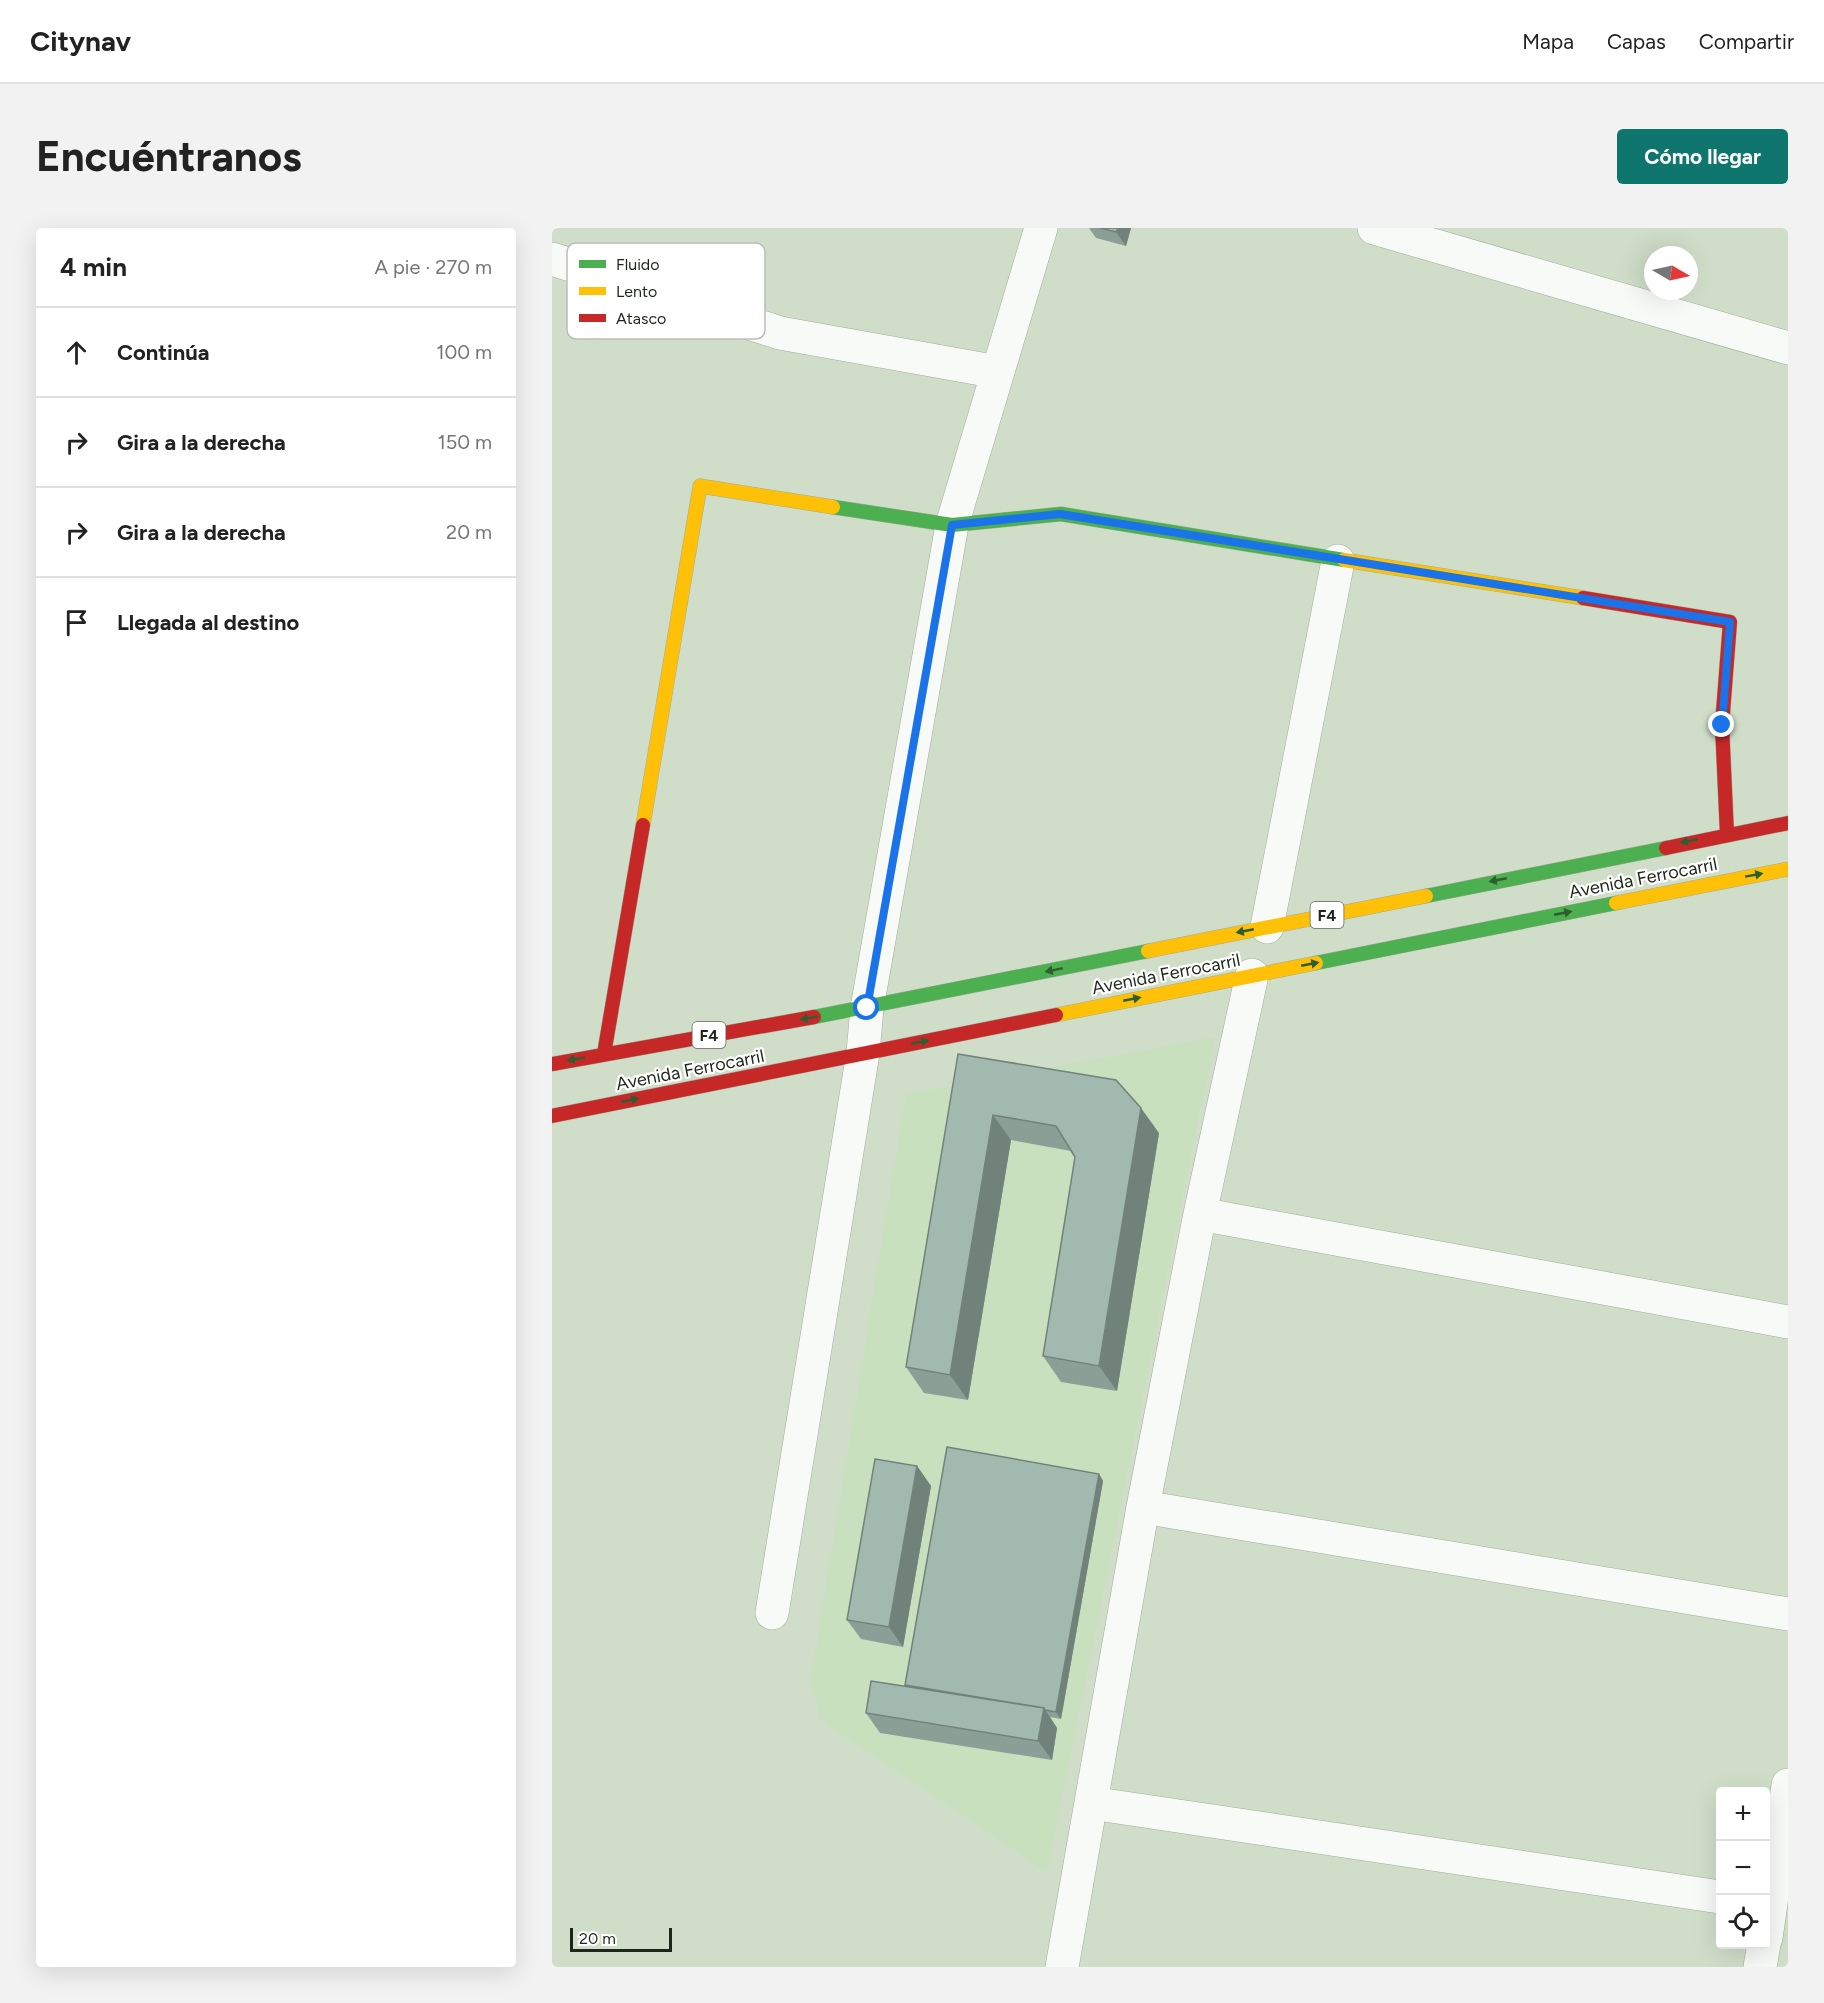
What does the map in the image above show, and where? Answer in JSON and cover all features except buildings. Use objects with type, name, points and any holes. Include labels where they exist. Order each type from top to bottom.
[{"type":"main road","points":[[604,1054],[700,486],[952,525],[1060,514],[1338,561],[1730,622],[1722,725],[1727,834]]},
{"type":"main road","name":"Avenida Ferrocarril","points":[[552,1064],[867,1008],[1727,834],[1788,824]]},
{"type":"main road","name":"Avenida Ferrocarril","points":[[552,1116],[1788,869]]},
{"type":"street","points":[[772,1613],[863,1053],[867,1008],[952,525],[1041,228]]},
{"type":"street","points":[[1374,228],[1440,237],[1788,348]]},
{"type":"street","points":[[552,259],[567,264]]},
{"type":"street","points":[[765,328],[780,333],[998,372]]},
{"type":"street","points":[[1267,927],[1338,561]]},
{"type":"street","points":[[1062,1967],[1143,1507],[1200,1215],[1252,975]]},
{"type":"street","points":[[1200,1215],[1788,1322]]},
{"type":"street","points":[[1143,1507],[1788,1614]]},
{"type":"street","points":[[1770,1923],[1775,1905],[1788,1785]]},
{"type":"street","points":[[1091,1803],[1716,1896]]},
{"type":"street","points":[[1760,1967],[1763,1949]]},
{"type":"shaded area","points":[[1215,1037],[1047,1872],[820,1720],[811,1679],[906,1094]]},
{"type":"traffic: fast","points":[[833,507],[952,525],[1061,514],[1344,560]]},
{"type":"traffic: fast","points":[[1426,896],[1666,848]]},
{"type":"traffic: fast","points":[[1316,963],[1616,903]]},
{"type":"traffic: fast","points":[[814,1017],[1148,951]]},
{"type":"traffic: slow","points":[[643,825],[700,486],[833,507]]},
{"type":"traffic: slow","points":[[1344,560],[1583,598]]},
{"type":"traffic: slow","points":[[1616,903],[1788,869]]},
{"type":"traffic: slow","points":[[1148,951],[1426,896]]},
{"type":"traffic: slow","points":[[1056,1015],[1316,963]]},
{"type":"traffic: jam","points":[[1583,598],[1730,622],[1722,725],[1727,834]]},
{"type":"traffic: jam","points":[[1666,848],[1788,823]]},
{"type":"traffic: jam","points":[[604,1054],[643,825]]},
{"type":"traffic: jam","points":[[552,1116],[1056,1015]]},
{"type":"traffic: jam","points":[[552,1064],[814,1017]]},
{"type":"route","points":[[867,1008],[952,525],[1060,514],[1338,561],[1730,622],[1722,725]]}]
